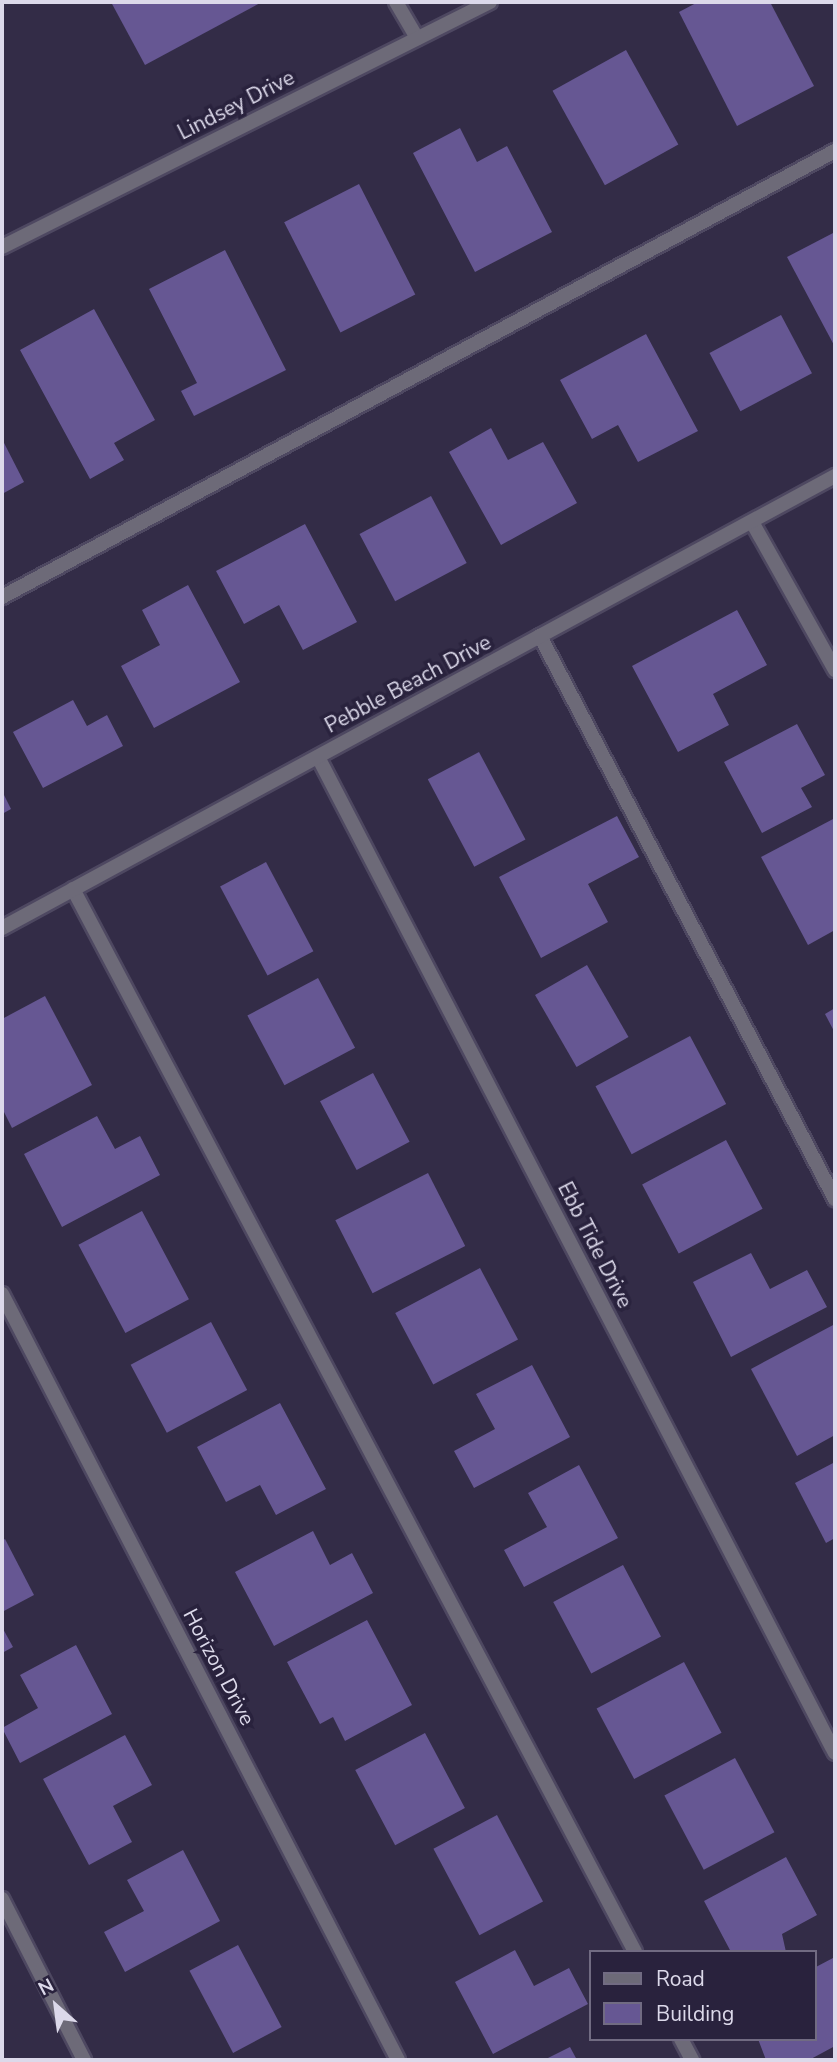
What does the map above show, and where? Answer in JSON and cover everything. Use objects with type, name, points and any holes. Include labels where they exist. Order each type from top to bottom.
[{"type":"street","points":[[396,2],[417,38]]},
{"type":"street","name":"Lindsey Drive","points":[[2,247],[490,2]]},
{"type":"street","points":[[2,597],[835,150]]},
{"type":"street","name":"Pebble Beach Drive","points":[[2,928],[835,476]]},
{"type":"street","points":[[752,522],[835,670]]},
{"type":"street","points":[[540,636],[835,1199]]},
{"type":"street","name":"Ebb Tide Drive","points":[[318,757],[835,1753]]},
{"type":"street","points":[[73,890],[634,1950]]},
{"type":"street","name":"Horizon Drive","points":[[2,1294],[398,2060]]},
{"type":"street","points":[[2,1899],[84,2060]]},
{"type":"street","points":[[682,2041],[692,2060]]},
{"type":"building","points":[[111,2],[262,2],[145,65]]},
{"type":"building","points":[[698,2],[770,2],[814,86],[737,126],[679,12]]},
{"type":"building","points":[[626,50],[678,144],[605,185],[553,91]]},
{"type":"building","points":[[460,128],[477,162],[507,146],[552,232],[475,272],[413,153]]},
{"type":"building","points":[[359,184],[415,294],[340,333],[284,222]]},
{"type":"building","points":[[835,232],[835,347],[787,257]]},
{"type":"building","points":[[225,250],[286,370],[194,416],[181,391],[197,383],[149,289]]},
{"type":"building","points":[[94,309],[155,420],[114,443],[124,460],[90,479],[20,350]]},
{"type":"building","points":[[781,315],[812,373],[740,411],[709,353]]},
{"type":"building","points":[[646,334],[698,431],[638,462],[618,425],[592,439],[560,380]]},
{"type":"building","points":[[491,428],[508,460],[543,442],[577,503],[501,545],[449,452]]},
{"type":"building","points":[[2,439],[24,482],[2,494]]},
{"type":"building","points":[[431,496],[467,563],[395,601],[359,534]]},
{"type":"building","points":[[305,524],[357,622],[303,650],[279,605],[244,624],[216,571]]},
{"type":"building","points":[[188,585],[240,682],[154,728],[121,666],[160,645],[142,610]]},
{"type":"building","points":[[737,610],[767,665],[713,694],[729,725],[678,752],[632,666]]},
{"type":"building","points":[[73,700],[87,726],[107,715],[123,746],[43,788],[13,732]]},
{"type":"building","points":[[797,724],[825,775],[801,788],[812,807],[762,833],[724,762]]},
{"type":"building","points":[[479,752],[525,839],[474,867],[428,779]]},
{"type":"building","points":[[2,791],[11,809],[2,814]]},
{"type":"building","points":[[617,816],[639,857],[588,884],[608,922],[541,958],[499,877]]},
{"type":"building","points":[[835,818],[835,930],[808,945],[761,857]]},
{"type":"building","points":[[266,862],[313,951],[268,976],[220,886]]},
{"type":"building","points":[[587,965],[628,1037],[577,1067],[535,995]]},
{"type":"building","points":[[318,978],[355,1048],[284,1085],[247,1016]]},
{"type":"building","points":[[45,996],[92,1085],[12,1128],[2,1108],[2,1019]]},
{"type":"building","points":[[835,1008],[835,1033],[825,1014]]},
{"type":"building","points":[[690,1036],[726,1104],[632,1154],[596,1086]]},
{"type":"building","points":[[373,1073],[410,1142],[357,1170],[320,1101]]},
{"type":"building","points":[[97,1116],[115,1149],[140,1136],[160,1175],[62,1227],[24,1154]]},
{"type":"building","points":[[726,1140],[763,1209],[679,1253],[642,1185]]},
{"type":"building","points":[[428,1173],[465,1246],[373,1293],[335,1220]]},
{"type":"building","points":[[142,1211],[189,1299],[125,1333],[78,1245]]},
{"type":"building","points":[[751,1253],[770,1289],[807,1270],[827,1307],[731,1357],[693,1282]]},
{"type":"building","points":[[480,1268],[518,1340],[433,1385],[395,1313]]},
{"type":"building","points":[[211,1322],[247,1390],[167,1433],[131,1365]]},
{"type":"building","points":[[835,1324],[835,1435],[797,1456],[751,1369]]},
{"type":"building","points":[[532,1365],[570,1437],[474,1488],[454,1451],[495,1429],[476,1394]]},
{"type":"building","points":[[280,1403],[326,1489],[276,1515],[260,1485],[226,1502],[197,1447]]},
{"type":"building","points":[[835,1462],[835,1538],[826,1543],[795,1483]]},
{"type":"building","points":[[579,1465],[618,1538],[524,1587],[504,1550],[547,1527],[528,1493]]},
{"type":"building","points":[[313,1531],[330,1565],[352,1553],[373,1593],[274,1646],[235,1572]]},
{"type":"building","points":[[5,1539],[34,1595],[2,1612],[2,1541]]},
{"type":"building","points":[[623,1565],[661,1637],[591,1674],[553,1602]]},
{"type":"building","points":[[367,1620],[412,1705],[345,1741],[333,1717],[320,1724],[287,1662]]},
{"type":"building","points":[[2,1627],[13,1647],[2,1653]]},
{"type":"building","points":[[76,1645],[112,1714],[20,1763],[2,1728],[38,1708],[20,1675]]},
{"type":"building","points":[[684,1662],[722,1733],[634,1779],[597,1708]]},
{"type":"building","points":[[425,1733],[465,1808],[395,1845],[355,1770]]},
{"type":"building","points":[[125,1735],[152,1785],[113,1806],[132,1842],[89,1865],[43,1779]]},
{"type":"building","points":[[735,1758],[774,1832],[704,1870],[664,1796]]},
{"type":"building","points":[[497,1815],[543,1902],[479,1935],[433,1849]]},
{"type":"building","points":[[183,1850],[220,1921],[125,1972],[104,1932],[144,1911],[127,1880]]},
{"type":"building","points":[[786,1857],[817,1915],[782,1934],[786,1950],[730,1950],[704,1901]]},
{"type":"building","points":[[238,1945],[282,2027],[233,2053],[189,1971]]},
{"type":"building","points":[[515,1950],[534,1986],[569,1968],[588,2004],[493,2054],[455,1982]]},
{"type":"building","points":[[833,1958],[835,2046],[809,2060],[766,2060],[759,2041],[816,2041],[816,1967]]},
{"type":"building","points":[[570,2047],[577,2060],[544,2060]]}]
